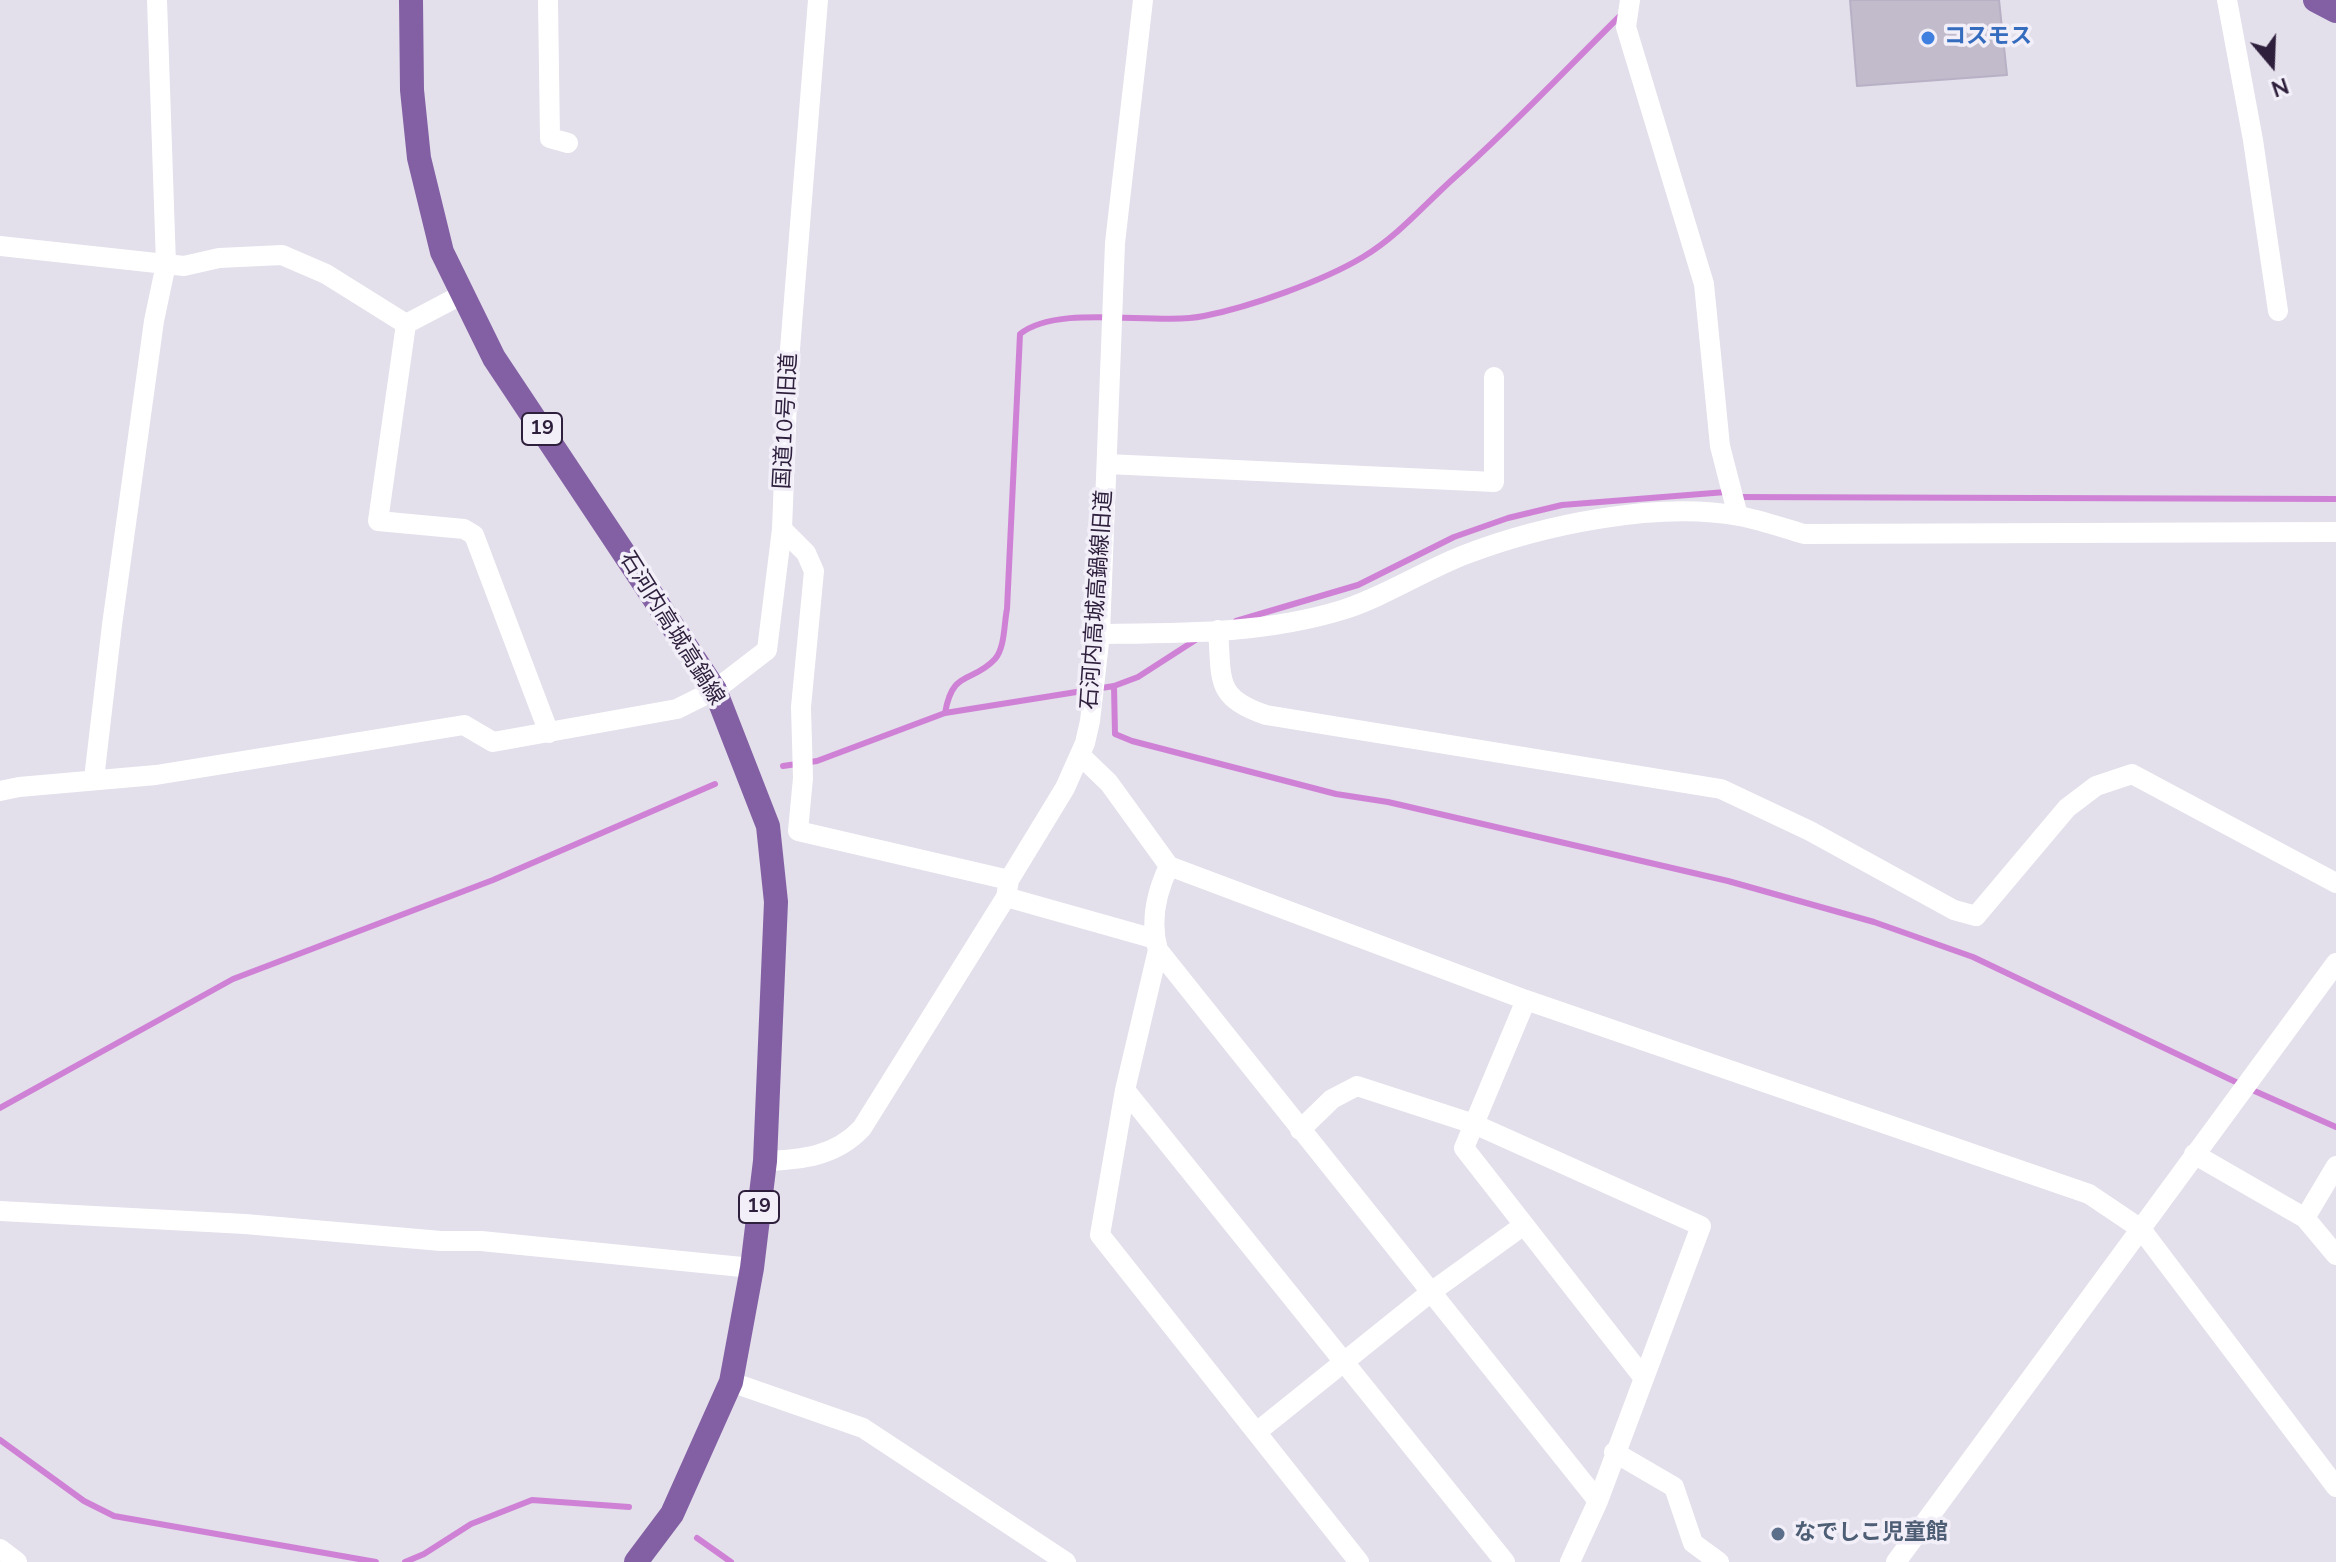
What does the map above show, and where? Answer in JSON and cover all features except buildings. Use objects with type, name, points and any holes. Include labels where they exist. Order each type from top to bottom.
[{"type":"main road","name":"石河内高城高鍋線","points":[[411,0],[412,90],[419,158],[442,252],[494,358],[715,690],[768,826],[776,902],[765,1161],[752,1268],[731,1382],[672,1514],[636,1562]]},
{"type":"main road","points":[[2315,0],[2336,11]]},
{"type":"street","points":[[94,779],[154,321],[166,264],[157,0]]},
{"type":"street","points":[[548,0],[550,138],[568,143]]},
{"type":"street","name":"国道10号旧道","points":[[0,791],[156,775],[464,725],[493,742],[549,733],[677,709],[715,690],[767,650],[782,529],[788,374],[818,0]]},
{"type":"street","name":"石河内高城高鍋線旧道","points":[[765,1161],[803,1160],[848,1143],[862,1128],[1008,889],[1080,755],[1090,721],[1100,634],[1115,243],[1143,0]]},
{"type":"street","points":[[1630,0],[1626,27],[1704,284],[1720,446],[1738,516]]},
{"type":"street","points":[[2227,0],[2253,140],[2278,311]]},
{"type":"street","points":[[0,246],[166,264],[282,255],[326,274],[406,324]]},
{"type":"street","points":[[406,324],[463,294]]},
{"type":"street","points":[[406,324],[378,521],[464,529],[474,535],[549,733]]},
{"type":"street","points":[[1107,464],[1494,482],[1494,377]]},
{"type":"street","points":[[1100,634],[1281,626],[1345,610],[1466,554],[1583,522],[1664,511],[1738,516],[1804,534],[2336,532]]},
{"type":"street","points":[[782,529],[806,553],[814,571],[801,707],[803,778],[798,831],[1008,889],[1157,944]]},
{"type":"street","points":[[1218,630],[1222,688],[1240,707],[1266,715],[1721,789],[1810,831],[1954,910],[1976,916],[2067,808],[2096,786],[2132,774],[2336,883]]},
{"type":"street","points":[[1080,755],[1109,783],[1169,866],[1526,1000],[2089,1194],[2141,1229],[2336,1487]]},
{"type":"street","points":[[1169,866],[1159,892],[1152,929],[1157,944],[1300,1130],[1598,1501]]},
{"type":"street","points":[[1157,944],[1125,1090],[1100,1235],[1359,1562]]},
{"type":"street","points":[[1896,1562],[2336,963]]},
{"type":"street","points":[[1526,1000],[1464,1148],[1643,1377]]},
{"type":"street","points":[[1300,1130],[1332,1099],[1357,1086],[1474,1124],[1701,1226],[1598,1501],[1570,1562]]},
{"type":"street","points":[[1125,1090],[1505,1562]]},
{"type":"street","points":[[2194,1154],[2305,1218],[2336,1255]]},
{"type":"street","points":[[2305,1218],[2336,1166]]},
{"type":"street","points":[[0,1211],[245,1224],[441,1241],[481,1241],[752,1268]]},
{"type":"street","points":[[1258,1431],[1431,1292],[1524,1225]]},
{"type":"street","points":[[731,1382],[863,1428],[1066,1562]]},
{"type":"street","points":[[1614,1452],[1674,1487],[1693,1543],[1719,1562]]},
{"type":"street","points":[[0,1549],[17,1562]]},
{"type":"waterway","points":[[945,713],[953,689],[964,678],[987,667],[995,659],[1002,642],[1007,609],[1020,334],[1037,325],[1082,317],[1204,316],[1286,292],[1347,266],[1376,249],[1410,220],[1623,13]]},
{"type":"waterway","points":[[1236,621],[1358,585],[1454,537],[1508,518],[1562,505],[1726,492]]},
{"type":"waterway","points":[[1736,497],[2336,499]]},
{"type":"waterway","points":[[783,766],[817,761],[945,713],[1114,686],[1138,677],[1197,639]]},
{"type":"waterway","points":[[1114,686],[1115,734],[1132,741],[1336,794],[1388,802],[1728,881],[1874,922],[1973,957],[2240,1084]]},
{"type":"waterway","points":[[0,1108],[233,979],[493,880],[715,784]]},
{"type":"waterway","points":[[2250,1089],[2336,1127]]},
{"type":"waterway","points":[[0,1440],[84,1501],[114,1516],[376,1562]]},
{"type":"waterway","points":[[405,1562],[424,1554],[471,1524],[532,1500],[629,1507]]},
{"type":"waterway","points":[[697,1538],[731,1562]]},
{"type":"place","name":"コスモス","points":[[1928,38]]},
{"type":"place","name":"なでしこ児童館","points":[[1778,1534]]}]
